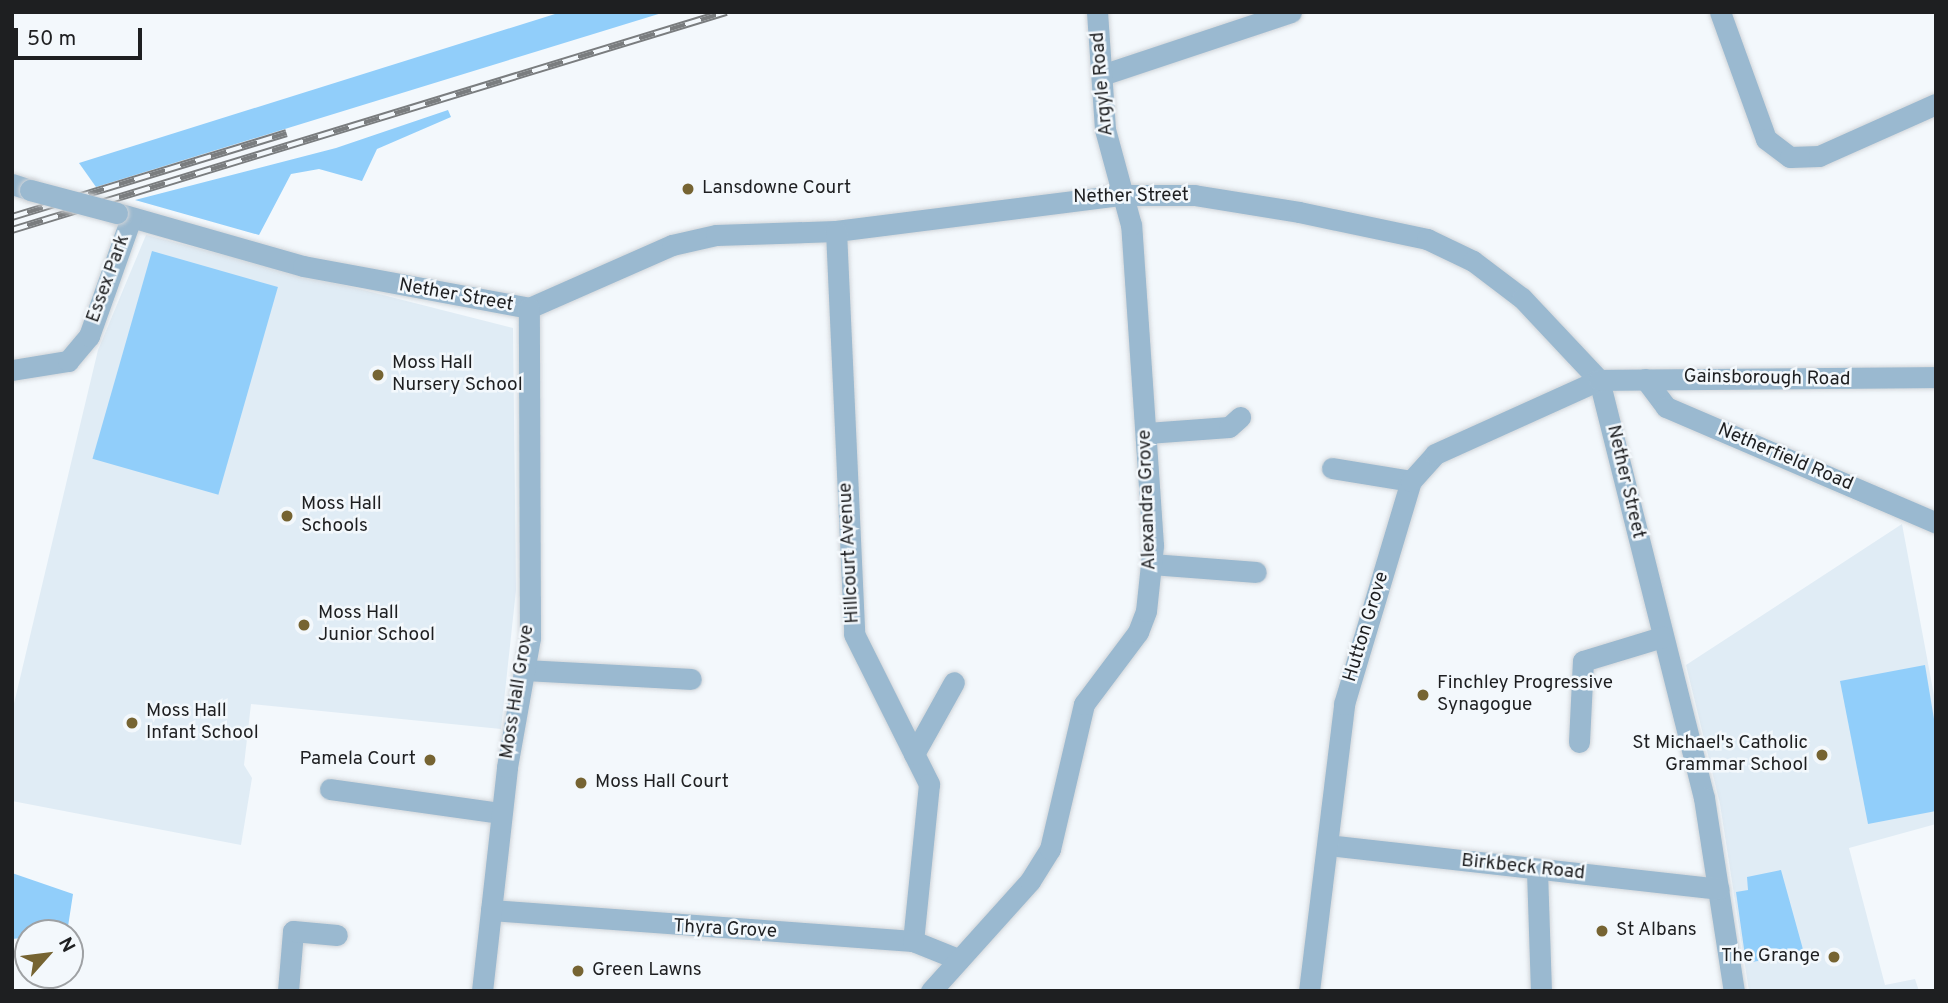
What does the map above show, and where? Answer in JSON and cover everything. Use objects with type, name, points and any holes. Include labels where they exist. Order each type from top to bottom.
[{"type":"street","name":"Argyle Road","points":[[1097,12],[1105,130],[1121,195]]},
{"type":"street","points":[[1102,75],[1291,12]]},
{"type":"street","points":[[1720,12],[1766,139],[1790,156],[1819,156],[1936,104]]},
{"type":"street","name":"Nether Street","points":[[21,187],[303,265],[529,308],[672,245],[716,235],[836,231],[1121,195],[1194,195],[1427,239],[1473,261],[1522,298],[1599,380],[1704,799],[1734,991]]},
{"type":"street","name":"Alexandra Grove","points":[[931,991],[955,958],[1030,881],[1050,849],[1074,729],[1095,684],[1138,632],[1152,564],[1147,433],[1130,225],[1121,195]]},
{"type":"street","name":"Essex Park","points":[[12,370],[68,361],[89,336],[124,216]]},
{"type":"street","name":"Hillcourt Avenue","points":[[836,231],[854,634],[929,784],[913,941]]},
{"type":"street","name":"Moss Hall Grove","points":[[482,991],[501,813],[526,670],[533,484],[529,308]]},
{"type":"street","name":"Gainsborough Road","points":[[1599,380],[1936,377]]},
{"type":"street","name":"Netherfield Road","points":[[1645,379],[1667,407],[1936,523]]},
{"type":"street","name":"Hutton Grove","points":[[1309,991],[1344,704],[1411,481],[1434,454],[1469,434],[1599,380]]},
{"type":"street","points":[[1147,433],[1229,427],[1240,417]]},
{"type":"street","points":[[1332,468],[1411,481]]},
{"type":"street","points":[[1152,564],[1256,572]]},
{"type":"street","points":[[1579,742],[1583,661],[1662,637]]},
{"type":"street","points":[[526,670],[691,679]]},
{"type":"street","points":[[914,754],[954,682]]},
{"type":"street","points":[[330,789],[501,813]]},
{"type":"street","name":"Birkbeck Road","points":[[1328,845],[1537,871],[1719,889]]},
{"type":"street","points":[[1537,871],[1541,991]]},
{"type":"street","name":"Thyra Grove","points":[[491,910],[913,941],[955,958]]},
{"type":"street","points":[[288,991],[293,931],[337,935]]},
{"type":"shaded area","points":[[665,12],[96,187],[79,163],[555,14]]},
{"type":"shaded area","points":[[448,110],[451,117],[377,149],[362,181],[319,169],[291,174],[259,235],[135,200],[336,148]]},
{"type":"shaded area","name":"Moss Hall Schools","points":[[146,235],[513,328],[516,590],[501,729],[251,704],[244,765],[252,778],[241,845],[12,801],[12,712],[98,350]]},
{"type":"shaded area","points":[[152,251],[278,287],[218,495],[92,459]]},
{"type":"shaded area","name":"St Michael's Catholic Grammar School","points":[[1902,524],[1936,706],[1936,824],[1849,848],[1885,985],[1915,979],[1919,991],[1749,991],[1720,804],[1686,665]]},
{"type":"shaded area","points":[[1925,665],[1936,731],[1936,811],[1868,824],[1840,681]]},
{"type":"shaded area","points":[[1781,870],[1804,953],[1746,963],[1736,892],[1748,890],[1747,877]]},
{"type":"shaded area","points":[[12,873],[73,894],[69,919],[14,919],[12,939]]},
{"type":"railway","points":[[12,230],[726,12]]},
{"type":"railway","points":[[12,217],[286,133]]},
{"type":"place","name":"Lansdowne Court","points":[[688,189]]},
{"type":"place","name":"Moss Hall Nursery School","points":[[378,375]]},
{"type":"place","name":"Moss Hall Schools","points":[[287,516]]},
{"type":"place","name":"Moss Hall Junior School","points":[[304,625]]},
{"type":"place","name":"Finchley Progressive Synagogue","points":[[1423,695]]},
{"type":"place","name":"Moss Hall Infant School","points":[[132,723]]},
{"type":"place","name":"St Michael's Catholic Grammar School","points":[[1822,755]]},
{"type":"place","name":"Pamela Court","points":[[430,760]]},
{"type":"place","name":"Moss Hall Court","points":[[581,783]]},
{"type":"place","name":"St Albans","points":[[1602,931]]},
{"type":"place","name":"The Grange","points":[[1834,957]]},
{"type":"place","name":"Green Lawns","points":[[578,971]]}]
